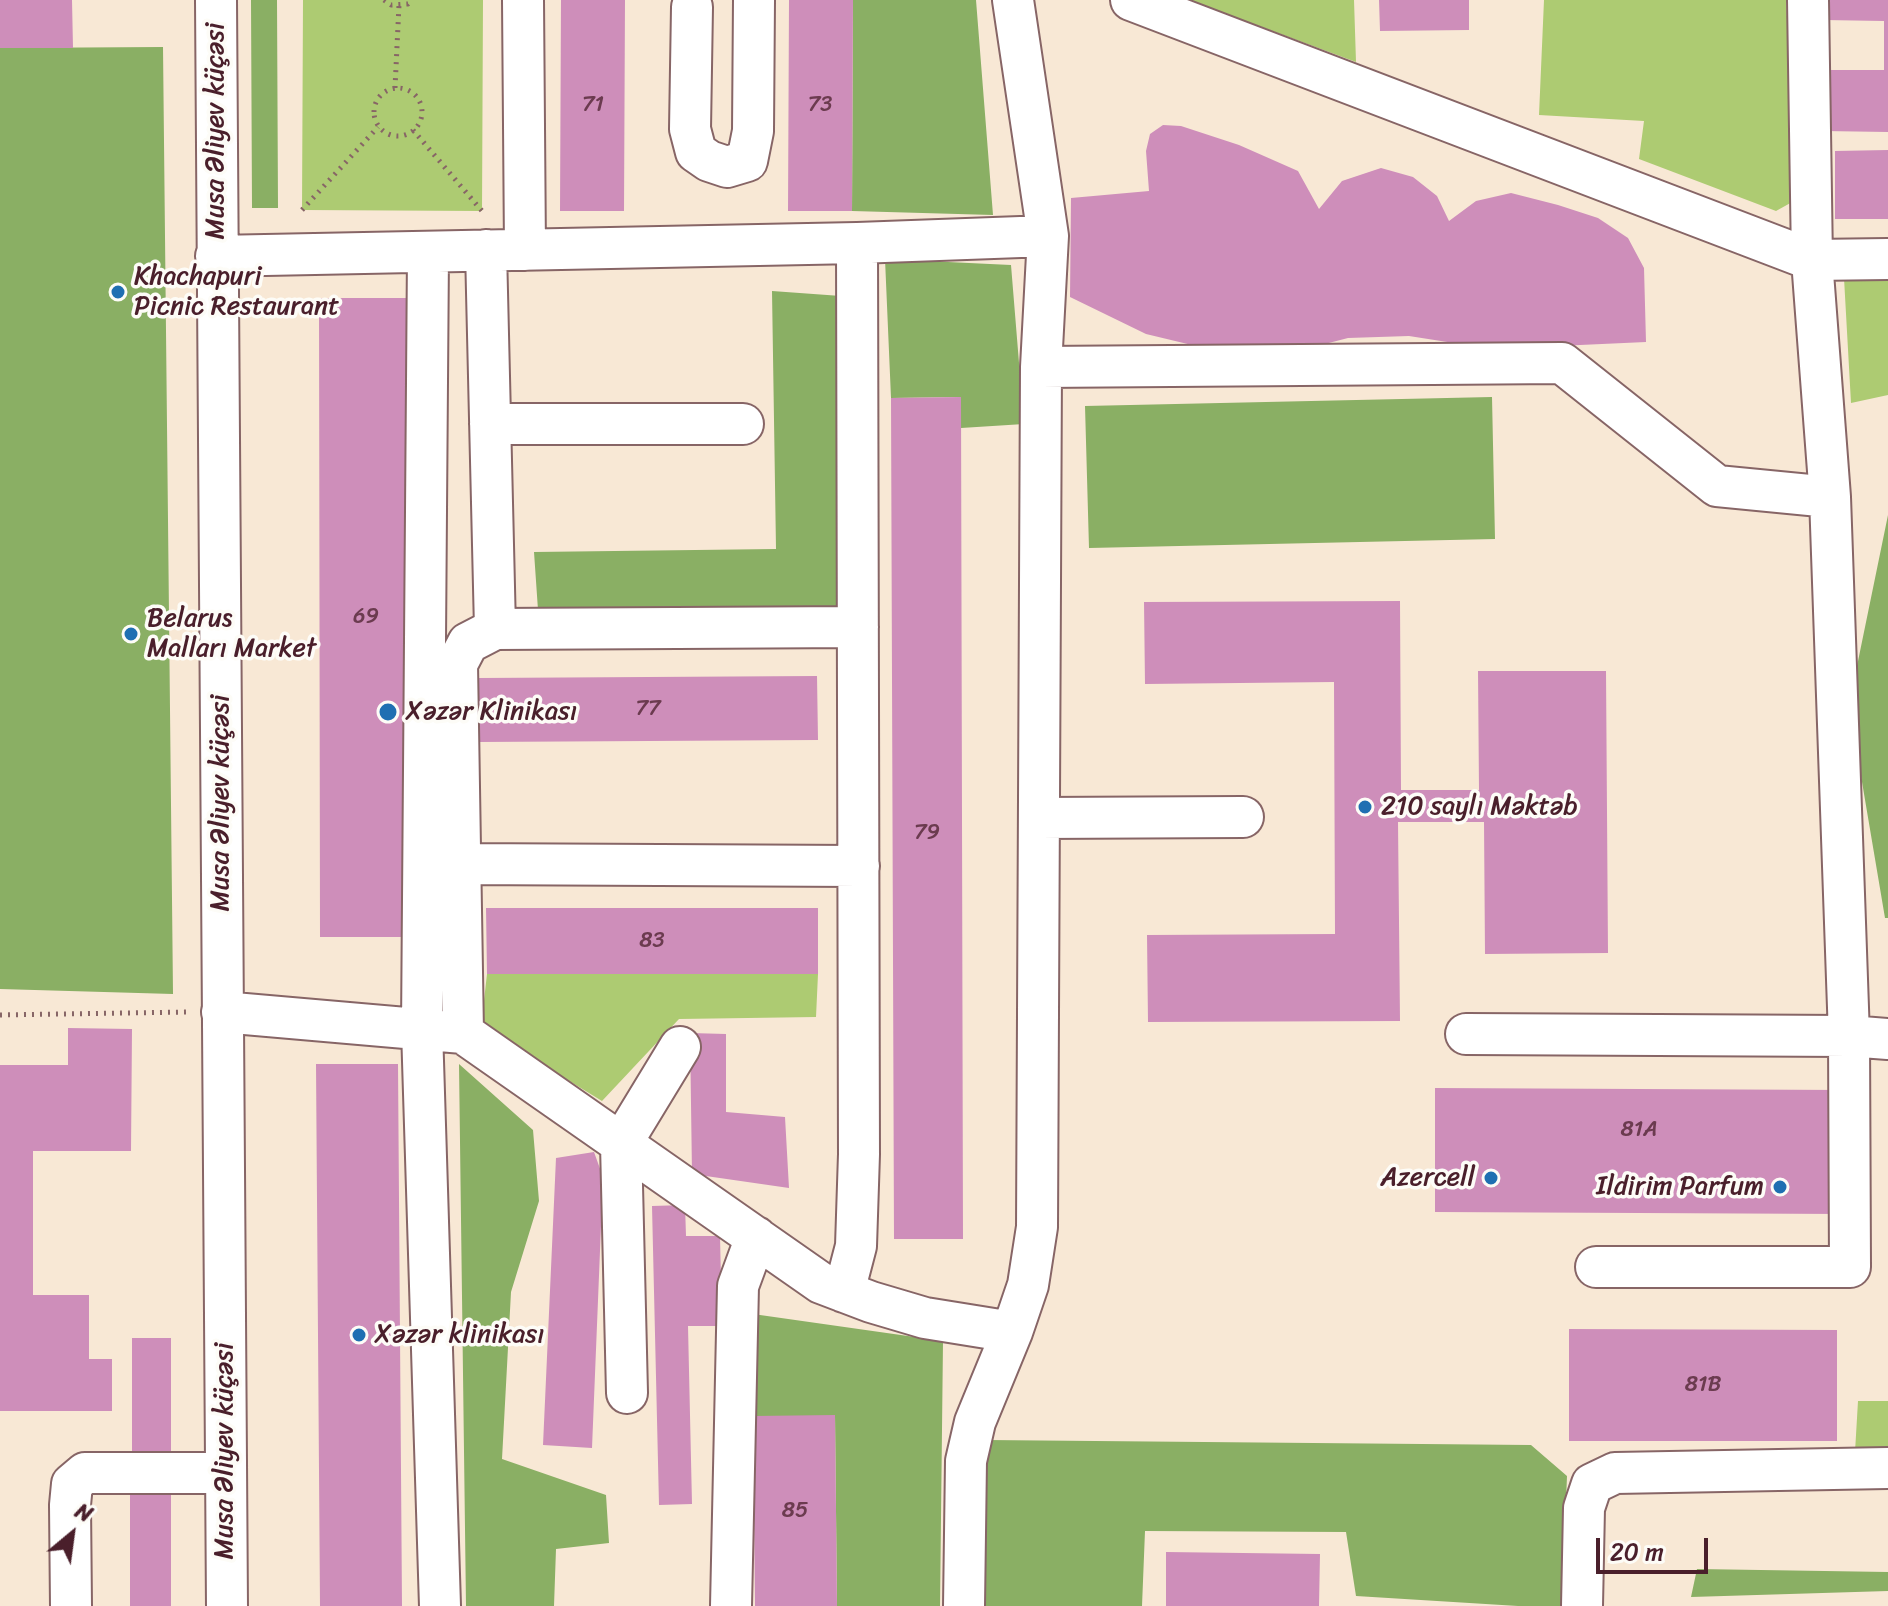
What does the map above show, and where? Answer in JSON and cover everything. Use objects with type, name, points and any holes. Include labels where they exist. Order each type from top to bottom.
[{"type":"street","name":"Musa Əliyev küçəsi","points":[[216,0],[227,1606]]},
{"type":"street","points":[[523,0],[525,250]]},
{"type":"street","points":[[692,7],[690,129],[696,152],[709,161],[727,167],[747,161],[753,131],[754,0]]},
{"type":"street","points":[[964,1606],[966,1461],[975,1422],[1028,1285],[1037,1227],[1041,367],[1048,236],[1013,0]]},
{"type":"street","points":[[1131,0],[1812,260],[1888,259]]},
{"type":"street","points":[[1596,1267],[1850,1267],[1869,1038],[1812,260],[1808,0]]},
{"type":"street","points":[[216,256],[857,243],[1048,236]]},
{"type":"street","points":[[844,1292],[856,1246],[859,1154],[857,243]]},
{"type":"street","points":[[486,250],[495,629]]},
{"type":"street","points":[[428,252],[422,1029],[440,1606]]},
{"type":"street","points":[[1041,367],[1562,363],[1717,486],[1830,497]]},
{"type":"street","points":[[490,424],[743,424]]},
{"type":"street","points":[[463,1033],[457,664],[468,643],[495,629],[858,627]]},
{"type":"street","points":[[1039,818],[1243,817]]},
{"type":"street","points":[[460,864],[859,866]]},
{"type":"street","points":[[222,1012],[463,1033],[821,1283],[925,1318],[1012,1332]]},
{"type":"street","points":[[1466,1034],[1869,1038]]},
{"type":"street","points":[[627,1393],[621,1144],[680,1047]]},
{"type":"street","points":[[731,1606],[738,1286],[756,1237]]},
{"type":"street","points":[[1582,1606],[1584,1508],[1592,1484],[1615,1473],[1888,1468]]},
{"type":"street","points":[[71,1606],[72,1484],[85,1473],[226,1473]]},
{"type":"path","points":[[384,0],[391,5],[408,4],[412,0]]},
{"type":"path","points":[[395,88],[399,5]]},
{"type":"path","points":[[395,88],[412,92],[421,106],[421,123],[409,134],[392,136],[378,127],[373,110],[380,95],[395,88]]},
{"type":"path","points":[[302,210],[378,127]]},
{"type":"path","points":[[413,130],[482,211]]},
{"type":"path","points":[[0,1015],[222,1012]]},
{"type":"green space","points":[[251,0],[277,0],[278,208],[252,208]]},
{"type":"green space","points":[[303,0],[483,0],[482,211],[302,210]]},
{"type":"green space","points":[[853,0],[976,0],[993,215],[852,211]]},
{"type":"green space","points":[[1189,0],[1354,0],[1356,62]]},
{"type":"green space","points":[[1544,0],[1786,0],[1797,183],[1794,201],[1776,211],[1639,159],[1644,121],[1539,115]]},
{"type":"green space","points":[[163,47],[173,994],[0,989],[0,48]]},
{"type":"green space","points":[[885,259],[1011,265],[1024,424],[961,428],[960,397],[891,398]]},
{"type":"green space","points":[[1888,277],[1888,395],[1851,403],[1844,278]]},
{"type":"green space","points":[[772,291],[841,296],[841,614],[538,610],[534,552],[776,549]]},
{"type":"green space","points":[[1492,397],[1495,539],[1089,548],[1085,406]]},
{"type":"green space","points":[[1888,515],[1888,918],[1885,918],[1849,705]]},
{"type":"green space","points":[[487,974],[818,974],[816,1017],[679,1019],[602,1101],[481,1027]]},
{"type":"green space","points":[[459,1064],[533,1130],[539,1201],[511,1292],[502,1459],[606,1495],[609,1543],[556,1549],[554,1606],[466,1606]]},
{"type":"green space","points":[[753,1314],[943,1341],[940,1606],[837,1606],[835,1416],[753,1416]]},
{"type":"green space","points":[[1858,1401],[1888,1401],[1888,1451],[1855,1452]]},
{"type":"green space","points":[[986,1440],[1531,1445],[1567,1476],[1562,1606],[1356,1596],[1346,1532],[1145,1531],[1142,1606],[984,1606]]},
{"type":"green space","points":[[1697,1569],[1888,1572],[1888,1591],[1691,1597]]},
{"type":"building","points":[[0,0],[72,0],[73,48],[0,48]]},
{"type":"building","points":[[561,0],[625,0],[624,211],[560,211]]},
{"type":"building","points":[[789,0],[853,0],[852,211],[788,211]]},
{"type":"building","points":[[1379,0],[1469,0],[1469,30],[1380,31]]},
{"type":"building","points":[[1824,0],[1888,0],[1888,132],[1823,131],[1824,70],[1884,70],[1884,21],[1824,20]]},
{"type":"building","points":[[1163,125],[1181,126],[1239,145],[1298,171],[1319,209],[1342,181],[1381,168],[1413,177],[1437,196],[1449,221],[1476,201],[1511,193],[1598,218],[1628,238],[1644,268],[1646,342],[1492,349],[1409,336],[1348,338],[1290,353],[1221,352],[1146,334],[1070,297],[1071,198],[1149,191],[1146,151],[1150,134]]},
{"type":"building","points":[[1888,150],[1888,219],[1835,219],[1835,151]]},
{"type":"building","points":[[319,298],[412,298],[412,937],[320,937]]},
{"type":"building","points":[[961,397],[963,1239],[894,1239],[891,398]]},
{"type":"building","points":[[1400,601],[1401,790],[1479,790],[1478,671],[1606,671],[1608,953],[1485,954],[1484,822],[1398,822],[1400,1021],[1148,1022],[1147,935],[1335,934],[1334,682],[1145,684],[1144,602]]},
{"type":"building","points":[[817,676],[818,740],[479,742],[479,678]]},
{"type":"building","points":[[486,908],[818,908],[818,974],[487,974]]},
{"type":"building","points":[[68,1028],[132,1029],[131,1151],[33,1151],[33,1295],[89,1295],[89,1359],[112,1359],[112,1411],[0,1411],[0,1065],[68,1065]]},
{"type":"building","points":[[690,1033],[726,1034],[726,1112],[785,1117],[789,1188],[692,1174]]},
{"type":"building","name":"Xəzər klinikası","points":[[316,1064],[398,1064],[402,1606],[320,1606]]},
{"type":"building","points":[[1435,1088],[1843,1090],[1843,1214],[1435,1212]]},
{"type":"building","points":[[594,1152],[603,1177],[592,1448],[543,1445],[556,1158]]},
{"type":"building","points":[[685,1205],[686,1236],[720,1236],[722,1326],[688,1326],[692,1504],[659,1505],[652,1206]]},
{"type":"building","points":[[1569,1329],[1837,1330],[1837,1441],[1569,1441]]},
{"type":"building","points":[[132,1338],[171,1338],[171,1457],[132,1457]]},
{"type":"building","points":[[835,1415],[837,1606],[755,1606],[753,1416]]},
{"type":"building","points":[[130,1491],[171,1491],[171,1606],[130,1606]]},
{"type":"building","points":[[1166,1552],[1320,1554],[1319,1606],[1166,1606]]},
{"type":"place","name":"Khachapuri Picnic Restaurant","points":[[118,292]]},
{"type":"place","name":"Belarus Malları Market","points":[[131,634]]},
{"type":"place","name":"Xəzər Klinikası","points":[[388,712]]},
{"type":"place","name":"210 saylı Məktəb","points":[[1365,807]]},
{"type":"place","name":"Azercell","points":[[1491,1178]]},
{"type":"place","name":"Ildirim Parfum","points":[[1780,1187]]},
{"type":"place","name":"Xəzər klinikası","points":[[359,1335]]}]
